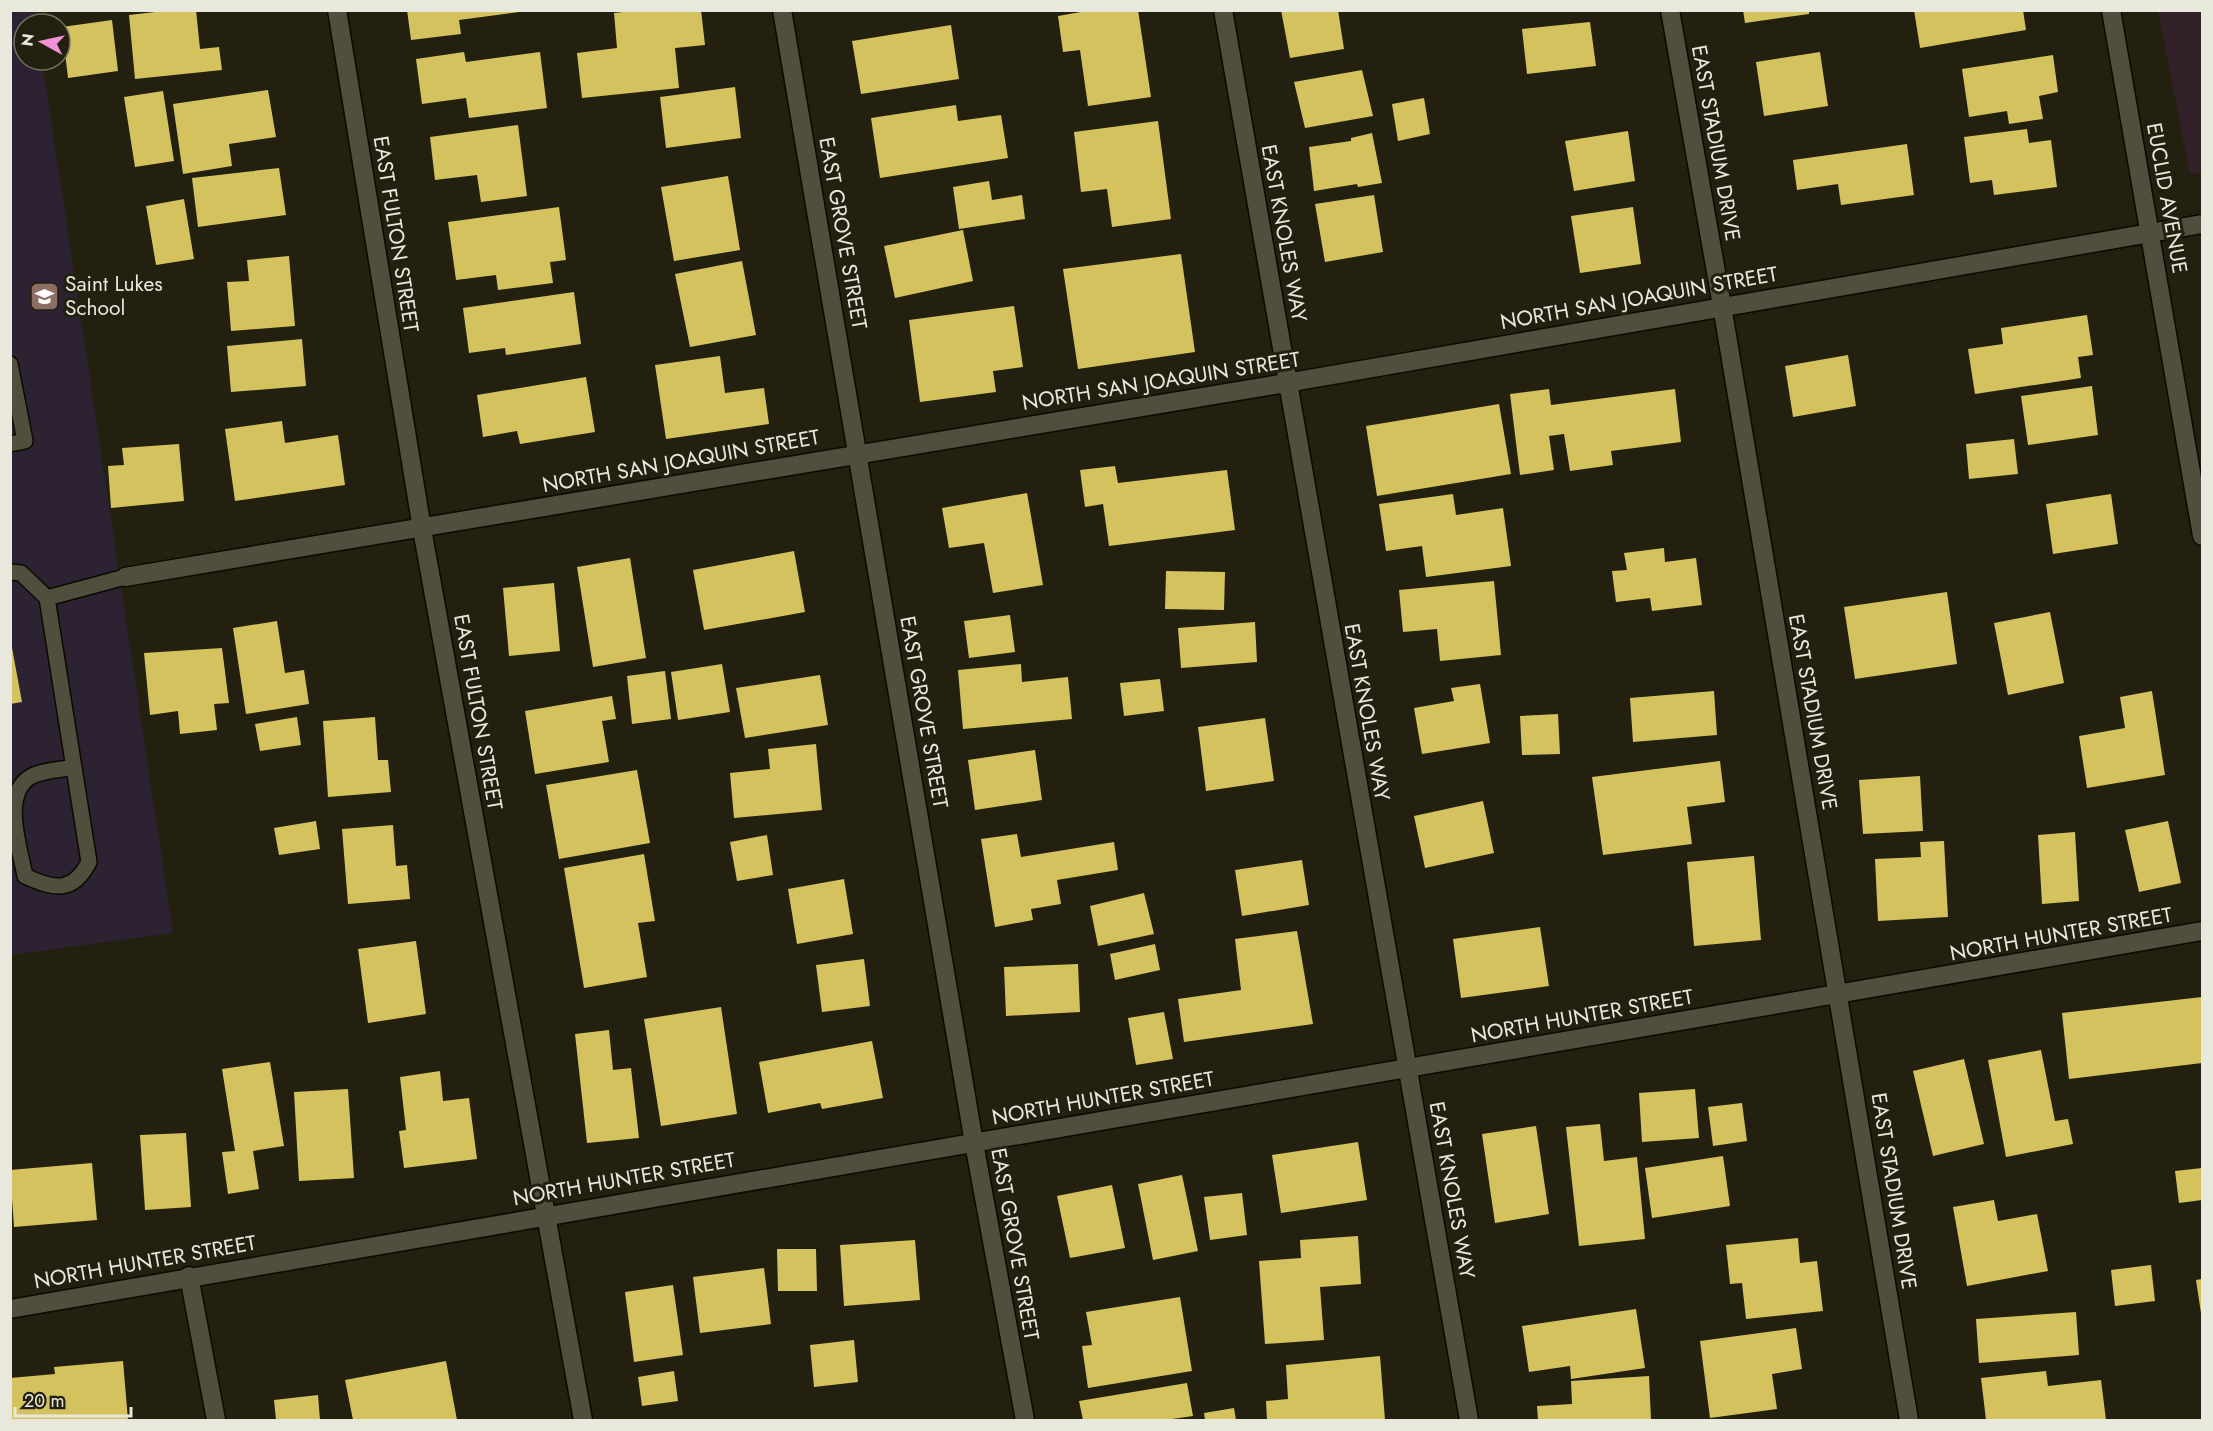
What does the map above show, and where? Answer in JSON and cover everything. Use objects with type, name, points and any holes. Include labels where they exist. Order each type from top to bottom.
[{"type":"street","name":"EAST FULTON STREET","points":[[337,10],[422,529],[548,1215],[583,1420]]},
{"type":"street","name":"EAST GROVE STREET","points":[[782,10],[974,1143],[1025,1420]]},
{"type":"street","name":"EAST KNOLES WAY","points":[[1223,10],[1286,383],[1469,1420]]},
{"type":"street","name":"EAST STADIUM DRIVE","points":[[1670,10],[1722,306],[1909,1420]]},
{"type":"street","name":"EUCLID AVENUE","points":[[2111,10],[2202,536]]},
{"type":"street","name":"NORTH SAN JOAQUIN STREET","points":[[125,577],[1286,383],[2202,224]]},
{"type":"street","name":"NORTH HUNTER STREET","points":[[10,1309],[189,1276],[1838,996],[2202,931]]},
{"type":"street","points":[[189,1276],[216,1420]]},
{"type":"lane","points":[[10,364],[25,441],[10,444]]},
{"type":"lane","points":[[10,572],[21,573],[47,597],[89,862],[81,878],[66,886],[45,886],[25,876],[12,807],[19,786],[32,776],[73,767]]},
{"type":"lane","points":[[47,597],[125,577]]},
{"type":"shaded area","name":"Saint Lukes School","points":[[10,11],[35,11],[12,12],[12,72],[44,72],[173,933],[11,955]]},
{"type":"shaded area","points":[[2158,11],[2202,11],[2202,173],[2190,174]]},
{"type":"building","points":[[196,10],[200,49],[219,47],[222,70],[135,79],[129,15]]},
{"type":"building","points":[[407,10],[519,10],[519,12],[459,20],[461,34],[411,40]]},
{"type":"building","points":[[640,10],[701,10],[705,45],[675,48],[679,88],[582,98],[577,53],[617,48],[614,13]]},
{"type":"building","points":[[1092,10],[1138,10],[1151,97],[1088,106],[1080,50],[1063,52],[1058,16]]},
{"type":"building","points":[[1281,10],[1338,10],[1344,49],[1290,58]]},
{"type":"building","points":[[1743,10],[1809,10],[1809,14],[1745,23]]},
{"type":"building","points":[[1914,10],[2023,10],[2026,30],[1920,48]]},
{"type":"building","points":[[112,20],[118,71],[68,78],[67,72],[72,72],[72,26]]},
{"type":"building","points":[[1590,22],[1596,66],[1527,74],[1522,29]]},
{"type":"building","points":[[951,25],[959,79],[861,94],[852,41]]},
{"type":"building","points":[[464,52],[466,62],[540,52],[547,108],[469,118],[466,98],[422,104],[416,59]]},
{"type":"building","points":[[1820,52],[1828,106],[1764,116],[1756,62]]},
{"type":"building","points":[[2053,55],[2058,92],[2039,96],[2043,119],[2009,124],[2007,111],[1969,117],[1962,69]]},
{"type":"building","points":[[1362,70],[1373,116],[1305,128],[1294,82]]},
{"type":"building","points":[[735,87],[741,138],[666,148],[660,97]]},
{"type":"building","points":[[268,90],[276,137],[229,144],[232,166],[183,174],[173,104]]},
{"type":"building","points":[[163,91],[174,161],[135,167],[124,97]]},
{"type":"building","points":[[1424,98],[1430,134],[1398,141],[1392,104]]},
{"type":"building","points":[[956,105],[958,121],[1001,115],[1008,158],[880,178],[871,118]]},
{"type":"building","points":[[1158,121],[1171,219],[1112,227],[1107,189],[1081,192],[1074,132]]},
{"type":"building","points":[[518,125],[527,196],[481,202],[477,175],[435,180],[430,137]]},
{"type":"building","points":[[2027,129],[2029,143],[2051,140],[2057,187],[1994,195],[1992,180],[1970,183],[1964,137]]},
{"type":"building","points":[[1628,131],[1635,181],[1574,191],[1565,141]]},
{"type":"building","points":[[1372,133],[1382,183],[1358,187],[1357,184],[1314,191],[1309,147],[1351,141],[1351,138]]},
{"type":"building","points":[[1907,144],[1914,195],[1841,205],[1838,184],[1797,190],[1793,160]]},
{"type":"building","points":[[279,168],[286,215],[198,227],[192,178]]},
{"type":"building","points":[[728,176],[740,250],[674,261],[661,187]]},
{"type":"building","points":[[989,181],[992,200],[1022,195],[1025,219],[959,229],[953,187]]},
{"type":"building","points":[[1374,195],[1383,252],[1325,262],[1315,204]]},
{"type":"building","points":[[184,199],[194,259],[156,265],[146,206]]},
{"type":"building","points":[[559,207],[566,260],[550,262],[553,283],[498,290],[496,275],[456,280],[448,222]]},
{"type":"building","points":[[1633,207],[1641,264],[1580,273],[1571,216]]},
{"type":"building","points":[[963,230],[973,281],[895,298],[884,246]]},
{"type":"building","points":[[1181,254],[1195,352],[1078,369],[1063,269]]},
{"type":"building","points":[[289,256],[295,326],[231,331],[227,282],[249,281],[247,260]]},
{"type":"building","points":[[742,261],[756,335],[690,347],[675,274]]},
{"type":"building","points":[[574,292],[581,344],[506,355],[505,348],[469,353],[463,308]]},
{"type":"building","points":[[1014,306],[1023,367],[993,371],[996,392],[920,402],[909,320]]},
{"type":"building","points":[[2087,315],[2093,355],[2078,357],[2081,378],[1975,394],[1968,349],[2003,344],[2001,328]]},
{"type":"building","points":[[302,339],[306,386],[231,392],[227,346]]},
{"type":"building","points":[[1848,355],[1856,406],[1793,417],[1785,366]]},
{"type":"building","points":[[720,356],[725,393],[764,388],[769,424],[666,439],[655,365]]},
{"type":"building","points":[[586,377],[595,432],[520,444],[517,431],[483,437],[477,395]]},
{"type":"building","points":[[2092,386],[2098,435],[2028,445],[2021,396]]},
{"type":"building","points":[[1549,389],[1551,405],[1675,389],[1681,442],[1611,451],[1613,465],[1570,471],[1564,434],[1549,436],[1554,470],[1520,475],[1510,394]]},
{"type":"building","points":[[1499,404],[1511,474],[1377,496],[1366,426]]},
{"type":"building","points":[[282,421],[285,443],[338,435],[345,485],[235,501],[225,429]]},
{"type":"building","points":[[2014,439],[2018,474],[1969,479],[1966,444]]},
{"type":"building","points":[[179,444],[184,501],[111,508],[108,466],[124,465],[122,448]]},
{"type":"building","points":[[1115,466],[1118,483],[1227,470],[1235,530],[1109,546],[1103,504],[1085,507],[1080,470]]},
{"type":"building","points":[[1027,493],[1043,585],[993,593],[984,543],[949,548],[942,508]]},
{"type":"building","points":[[1453,494],[1456,515],[1503,508],[1511,566],[1426,577],[1422,546],[1386,551],[1379,504]]},
{"type":"building","points":[[2111,494],[2118,544],[2053,554],[2046,504]]},
{"type":"building","points":[[1664,548],[1665,562],[1696,558],[1702,605],[1652,611],[1650,598],[1616,602],[1612,571],[1627,570],[1624,553]]},
{"type":"building","points":[[794,551],[805,612],[704,630],[693,570]]},
{"type":"building","points":[[630,558],[646,658],[593,667],[577,567]]},
{"type":"building","points":[[1166,571],[1225,572],[1224,610],[1165,609]]},
{"type":"building","points":[[1494,581],[1501,655],[1440,661],[1437,629],[1403,632],[1399,590]]},
{"type":"building","points":[[554,583],[560,651],[509,656],[503,588]]},
{"type":"building","points":[[1947,592],[1957,664],[1855,679],[1844,607]]},
{"type":"building","points":[[2050,612],[2064,683],[2008,695],[1994,623]]},
{"type":"building","points":[[1010,615],[1015,652],[969,658],[964,621]]},
{"type":"building","points":[[277,621],[285,673],[304,670],[309,704],[246,714],[233,628]]},
{"type":"building","points":[[1255,622],[1257,662],[1181,668],[1178,628]]},
{"type":"building","points":[[10,637],[22,702],[10,704]]},
{"type":"building","points":[[222,648],[229,703],[214,704],[217,730],[180,734],[178,711],[150,715],[144,653]]},
{"type":"building","points":[[722,664],[730,712],[678,720],[671,672]]},
{"type":"building","points":[[1021,664],[1022,682],[1068,677],[1072,719],[963,729],[958,670]]},
{"type":"building","points":[[665,671],[671,719],[632,724],[627,676]]},
{"type":"building","points":[[820,675],[828,725],[745,738],[736,688]]},
{"type":"building","points":[[1160,679],[1164,711],[1124,716],[1120,683]]},
{"type":"building","points":[[1480,684],[1490,743],[1422,754],[1414,708],[1454,701],[1451,688]]},
{"type":"building","points":[[1714,691],[1717,735],[1633,742],[1630,698]]},
{"type":"building","points":[[2152,691],[2165,775],[2087,788],[2079,736],[2125,728],[2120,697]]},
{"type":"building","points":[[612,696],[616,719],[602,721],[609,762],[535,774],[525,711]]},
{"type":"building","points":[[1558,714],[1560,754],[1522,755],[1520,716]]},
{"type":"building","points":[[297,717],[301,745],[260,751],[255,724]]},
{"type":"building","points":[[375,717],[378,760],[388,760],[391,792],[328,797],[323,721]]},
{"type":"building","points":[[1265,718],[1274,781],[1206,791],[1198,727]]},
{"type":"building","points":[[816,744],[822,810],[734,818],[730,773],[770,769],[768,749]]},
{"type":"building","points":[[1035,750],[1042,800],[975,810],[968,760]]},
{"type":"building","points":[[1720,761],[1725,802],[1687,807],[1692,844],[1603,855],[1592,777]]},
{"type":"building","points":[[637,770],[650,843],[559,859],[546,785]]},
{"type":"building","points":[[1920,776],[1923,831],[1863,834],[1859,780]]},
{"type":"building","points":[[1483,801],[1494,853],[1425,868],[1414,816]]},
{"type":"building","points":[[316,821],[320,849],[279,855],[274,828]]},
{"type":"building","points":[[2168,821],[2181,883],[2139,892],[2125,830]]},
{"type":"building","points":[[393,825],[396,866],[407,865],[410,899],[348,904],[342,829]]},
{"type":"building","points":[[2075,832],[2079,901],[2042,904],[2038,835]]},
{"type":"building","points":[[1017,834],[1021,857],[1114,842],[1118,870],[1057,880],[1061,904],[1031,909],[1033,920],[995,927],[981,839]]},
{"type":"building","points":[[767,835],[773,875],[737,881],[730,842]]},
{"type":"building","points":[[1944,841],[1948,917],[1878,921],[1875,859],[1921,857],[1920,842]]},
{"type":"building","points":[[644,854],[655,921],[638,923],[647,977],[584,988],[564,868]]},
{"type":"building","points":[[1754,856],[1761,940],[1694,946],[1687,862]]},
{"type":"building","points":[[1302,860],[1309,905],[1242,916],[1235,870]]},
{"type":"building","points":[[844,879],[853,934],[797,944],[788,889]]},
{"type":"building","points":[[1144,893],[1154,934],[1098,946],[1090,906]]},
{"type":"building","points":[[1540,927],[1549,986],[1461,998],[1453,939]]},
{"type":"building","points":[[1297,931],[1313,1024],[1184,1042],[1178,999],[1241,990],[1235,939]]},
{"type":"building","points":[[416,941],[426,1014],[368,1023],[358,949]]},
{"type":"building","points":[[1155,944],[1160,970],[1115,980],[1110,954]]},
{"type":"building","points":[[864,959],[870,1006],[822,1012],[816,965]]},
{"type":"building","points":[[1078,964],[1080,1012],[1006,1016],[1004,967]]},
{"type":"building","points":[[2202,997],[2202,1063],[2069,1079],[2062,1013]]},
{"type":"building","points":[[721,1007],[737,1114],[661,1126],[644,1019]]},
{"type":"building","points":[[1164,1012],[1173,1059],[1136,1065],[1128,1018]]},
{"type":"building","points":[[609,1030],[613,1070],[631,1068],[639,1138],[587,1143],[575,1034]]},
{"type":"building","points":[[872,1041],[883,1098],[822,1109],[820,1103],[768,1113],[759,1062]]},
{"type":"building","points":[[2041,1050],[2055,1121],[2068,1119],[2073,1144],[2006,1157],[1988,1060]]},
{"type":"building","points":[[1964,1059],[1984,1144],[1933,1156],[1913,1071]]},
{"type":"building","points":[[270,1062],[284,1146],[253,1151],[259,1189],[228,1194],[222,1152],[235,1151],[222,1069]]},
{"type":"building","points":[[440,1071],[443,1101],[469,1098],[477,1159],[404,1168],[399,1131],[406,1130],[400,1077]]},
{"type":"building","points":[[348,1089],[354,1178],[299,1181],[294,1092]]},
{"type":"building","points":[[1695,1089],[1699,1138],[1642,1142],[1639,1093]]},
{"type":"building","points":[[1742,1103],[1747,1141],[1713,1146],[1708,1107]]},
{"type":"building","points":[[1600,1124],[1604,1161],[1637,1157],[1645,1239],[1579,1246],[1566,1127]]},
{"type":"building","points":[[1536,1126],[1549,1214],[1495,1223],[1482,1134]]},
{"type":"building","points":[[186,1133],[191,1207],[145,1210],[140,1135]]},
{"type":"building","points":[[1358,1142],[1367,1200],[1281,1213],[1272,1155]]},
{"type":"building","points":[[1723,1156],[1730,1206],[1652,1218],[1645,1168]]},
{"type":"building","points":[[92,1163],[97,1220],[14,1227],[10,1170]]},
{"type":"building","points":[[2202,1168],[2202,1200],[2179,1203],[2175,1171]]},
{"type":"building","points":[[1182,1175],[1198,1251],[1153,1260],[1138,1184]]},
{"type":"building","points":[[1112,1185],[1125,1248],[1070,1258],[1057,1196]]},
{"type":"building","points":[[1242,1193],[1247,1235],[1210,1240],[1204,1197]]},
{"type":"building","points":[[1994,1200],[1998,1221],[2037,1214],[2048,1271],[1967,1286],[1953,1207]]},
{"type":"building","points":[[1358,1236],[1361,1284],[1320,1287],[1324,1340],[1265,1344],[1259,1261],[1301,1258],[1300,1240]]},
{"type":"building","points":[[1798,1238],[1800,1263],[1817,1261],[1823,1311],[1746,1319],[1742,1283],[1730,1284],[1726,1245]]},
{"type":"building","points":[[915,1240],[920,1300],[844,1306],[840,1245]]},
{"type":"building","points":[[777,1249],[816,1249],[817,1291],[778,1291]]},
{"type":"building","points":[[2151,1265],[2155,1301],[2115,1306],[2111,1270]]},
{"type":"building","points":[[764,1268],[771,1324],[700,1333],[693,1277]]},
{"type":"building","points":[[2202,1279],[2202,1313],[2201,1313],[2196,1280]]},
{"type":"building","points":[[673,1285],[683,1355],[634,1362],[625,1292]]},
{"type":"building","points":[[1180,1297],[1192,1371],[1088,1388],[1082,1346],[1092,1345],[1086,1312]]},
{"type":"building","points":[[1636,1309],[1645,1368],[1571,1379],[1570,1366],[1529,1372],[1522,1326]]},
{"type":"building","points":[[2076,1312],[2079,1355],[1979,1363],[1976,1319]]},
{"type":"building","points":[[1796,1328],[1802,1369],[1772,1374],[1777,1409],[1710,1418],[1700,1341]]},
{"type":"building","points":[[854,1340],[858,1382],[814,1387],[810,1345]]},
{"type":"building","points":[[1380,1356],[1385,1420],[1267,1420],[1266,1401],[1288,1399],[1286,1365]]},
{"type":"building","points":[[123,1361],[128,1420],[10,1420],[10,1378],[55,1374],[54,1367]]},
{"type":"building","points":[[446,1361],[457,1420],[353,1420],[345,1380]]},
{"type":"building","points":[[674,1371],[678,1401],[642,1406],[638,1377]]},
{"type":"building","points":[[2046,1371],[2048,1386],[2101,1380],[2106,1420],[1986,1420],[1981,1378]]},
{"type":"building","points":[[1649,1376],[1651,1420],[1538,1420],[1537,1406],[1572,1404],[1571,1381]]},
{"type":"building","points":[[1187,1383],[1193,1416],[1165,1420],[1083,1420],[1079,1401]]},
{"type":"building","points":[[318,1395],[320,1420],[276,1420],[274,1400]]},
{"type":"building","points":[[1234,1408],[1236,1420],[1205,1420],[1204,1413]]},
{"type":"place","name":"Saint Lukes School","points":[[44,296]]}]
